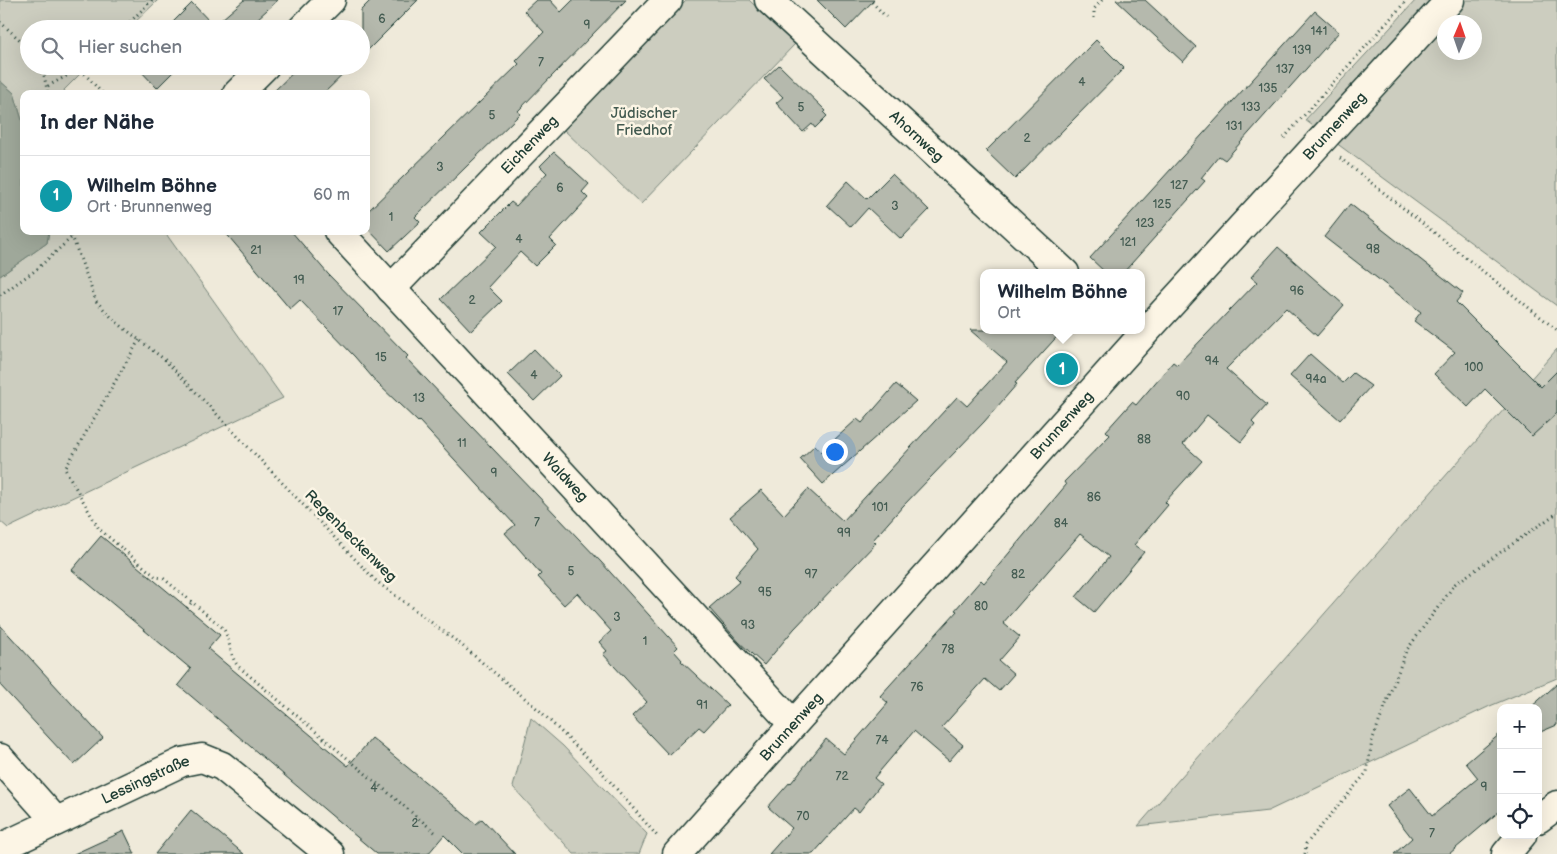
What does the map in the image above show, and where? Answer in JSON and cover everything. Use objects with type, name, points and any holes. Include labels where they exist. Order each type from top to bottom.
[{"type":"street","points":[[311,20],[331,0]]},
{"type":"street","name":"Eichenweg","points":[[391,289],[668,0]]},
{"type":"street","name":"Ahornweg","points":[[769,0],[1061,269]]},
{"type":"street","name":"Brunnenweg","points":[[1145,323],[1321,142],[1450,0]]},
{"type":"street","points":[[241,90],[256,75]]},
{"type":"street","name":"Waldweg","points":[[342,235],[793,724]]},
{"type":"street","name":"Brunnenweg","points":[[669,848],[793,724],[1133,335]]},
{"type":"street","points":[[0,758],[56,821]]},
{"type":"street","name":"Lessingstraße","points":[[0,848],[182,762],[202,758],[222,766],[330,854]]},
{"type":"street","points":[[1542,816],[1557,805]]},
{"type":"street","points":[[1506,854],[1519,839]]},
{"type":"path","points":[[132,20],[152,0]]},
{"type":"path","points":[[1094,18],[1094,9],[1102,0]]},
{"type":"path","points":[[872,2],[886,16]]},
{"type":"path","points":[[0,22],[20,40]]},
{"type":"path","points":[[45,75],[48,90]]},
{"type":"path","points":[[48,86],[71,75]]},
{"type":"path","points":[[86,75],[99,90]]},
{"type":"path","points":[[1321,142],[1557,330]]},
{"type":"path","points":[[0,295],[36,270],[72,237]]},
{"type":"path","name":"Regenbeckenweg","points":[[72,237],[96,301],[115,321],[165,360],[376,581],[459,643],[540,711],[600,770],[669,848]]},
{"type":"path","points":[[139,340],[64,469],[99,529],[131,558],[156,577],[163,578],[223,628],[227,634],[232,655],[239,667],[436,832]]},
{"type":"path","points":[[1305,854],[1306,844],[1367,772],[1372,741],[1406,651],[1455,584],[1557,513]]},
{"type":"path","points":[[187,608],[192,602]]},
{"type":"path","points":[[235,672],[239,667]]},
{"type":"path","points":[[297,724],[301,719]]},
{"type":"path","points":[[374,788],[377,784]]},
{"type":"path","points":[[415,823],[419,818]]},
{"type":"green space","points":[[0,0],[158,0],[137,20],[20,20],[20,75],[79,75],[64,90],[20,90],[20,113],[14,93],[0,81]]},
{"type":"green space","name":"Jüdischer Friedhof","points":[[686,0],[749,0],[795,44],[641,204],[562,128]]},
{"type":"green space","points":[[1416,0],[1557,0],[1557,306],[1305,120]]},
{"type":"green space","points":[[48,235],[167,235],[283,398],[8,528],[0,521],[0,276],[47,243]]},
{"type":"green space","points":[[1557,349],[1557,678],[1490,706],[1268,811],[1138,826]]},
{"type":"green space","points":[[531,718],[563,746],[647,834],[639,854],[574,854],[513,787]]},
{"type":"shaded area","points":[[0,81],[14,93],[20,113],[20,235],[48,235],[47,243],[0,276]]},
{"type":"building","points":[[244,0],[278,0],[256,20],[221,20]]},
{"type":"building","points":[[371,0],[418,0],[370,48],[370,20],[361,20],[361,10]]},
{"type":"building","points":[[536,0],[550,0],[561,12],[573,0],[626,0],[518,111],[520,114],[415,217],[420,222],[389,251],[370,231],[370,209],[519,64],[516,61],[544,32],[524,11]]},
{"type":"building","points":[[817,0],[874,0],[846,29]]},
{"type":"building","points":[[1116,0],[1145,0],[1196,47],[1183,62]]},
{"type":"building","points":[[192,3],[208,20],[175,20]]},
{"type":"building","points":[[1315,11],[1339,32],[1225,160],[1219,156],[1201,178],[1205,181],[1127,269],[1102,269],[1090,258]]},
{"type":"building","points":[[1096,40],[1124,68],[1015,179],[986,151]]},
{"type":"building","points":[[779,65],[826,111],[824,113],[827,116],[815,128],[812,124],[803,132],[776,103],[783,97],[764,79]]},
{"type":"building","points":[[145,75],[170,75],[157,88]]},
{"type":"building","points":[[291,75],[343,75],[327,90],[275,90]]},
{"type":"building","points":[[554,152],[589,184],[582,192],[588,198],[550,239],[556,245],[535,266],[520,252],[488,287],[502,301],[471,331],[441,299],[496,246],[481,232],[511,202],[516,206],[547,173],[540,166]]},
{"type":"building","points":[[892,174],[929,210],[901,239],[868,208],[851,227],[827,205],[848,181],[867,199]]},
{"type":"building","points":[[1350,204],[1463,293],[1456,302],[1541,387],[1557,371],[1557,413],[1532,436],[1485,389],[1468,407],[1434,374],[1455,352],[1414,321],[1421,312],[1324,237]]},
{"type":"building","points":[[227,235],[294,235],[328,274],[408,356],[406,358],[601,562],[678,647],[674,651],[681,661],[728,705],[704,731],[699,727],[669,755],[632,716],[647,702],[603,654],[607,651],[599,642],[611,631],[577,593],[564,605],[538,577],[541,574],[505,533],[515,525],[419,421],[378,384],[355,357],[300,300],[290,309]]},
{"type":"building","points":[[1278,247],[1344,305],[1317,336],[1286,308],[1226,369],[1267,405],[1252,422],[1255,425],[1241,442],[1207,415],[1183,444],[1202,461],[1165,502],[1168,505],[1134,545],[1144,552],[1094,612],[1076,597],[1109,557],[1080,534],[1003,623],[1020,637],[999,661],[1014,674],[999,691],[985,679],[942,727],[963,745],[949,761],[914,731],[874,778],[881,784],[859,812],[854,808],[813,854],[769,854],[792,828],[768,807],[791,783],[826,739],[844,754],[888,703],[880,696],[957,611],[955,610],[981,580],[984,583],[1066,485],[1064,482],[1110,435],[1106,431],[1132,402],[1136,405],[1173,362],[1177,365],[1257,282],[1251,277]]},
{"type":"building","points":[[970,330],[980,330],[980,334],[1059,334],[1015,383],[1017,384],[984,422],[903,506],[873,540],[876,543],[794,629],[764,665],[739,642],[709,608],[740,581],[735,576],[758,549],[730,517],[761,490],[784,515],[808,489],[843,521],[957,397],[967,406],[1007,362]]},
{"type":"building","points":[[534,349],[560,376],[534,401],[508,374]]},
{"type":"building","points":[[1310,354],[1343,383],[1353,373],[1371,386],[1340,420],[1290,376]]},
{"type":"building","points":[[896,384],[916,401],[823,484],[800,459],[815,445],[821,452],[857,419],[862,423]]},
{"type":"building","points":[[101,536],[220,635],[208,649],[348,766],[372,738],[476,824],[482,819],[515,854],[463,854],[444,835],[428,854],[377,854],[178,685],[191,669],[72,570]]},
{"type":"building","points":[[0,625],[103,738],[74,765],[0,685]]},
{"type":"building","points":[[1557,684],[1557,725],[1542,731],[1542,704],[1534,704]]},
{"type":"building","points":[[1497,736],[1497,813],[1449,854],[1394,854],[1412,838],[1387,806],[1410,788],[1432,816],[1478,778],[1466,763]]},
{"type":"building","points":[[191,810],[220,834],[244,854],[155,854]]},
{"type":"building","points":[[124,831],[135,854],[74,854]]},
{"type":"place","name":"Wilhelm Böhne","points":[[1062,369]]}]
